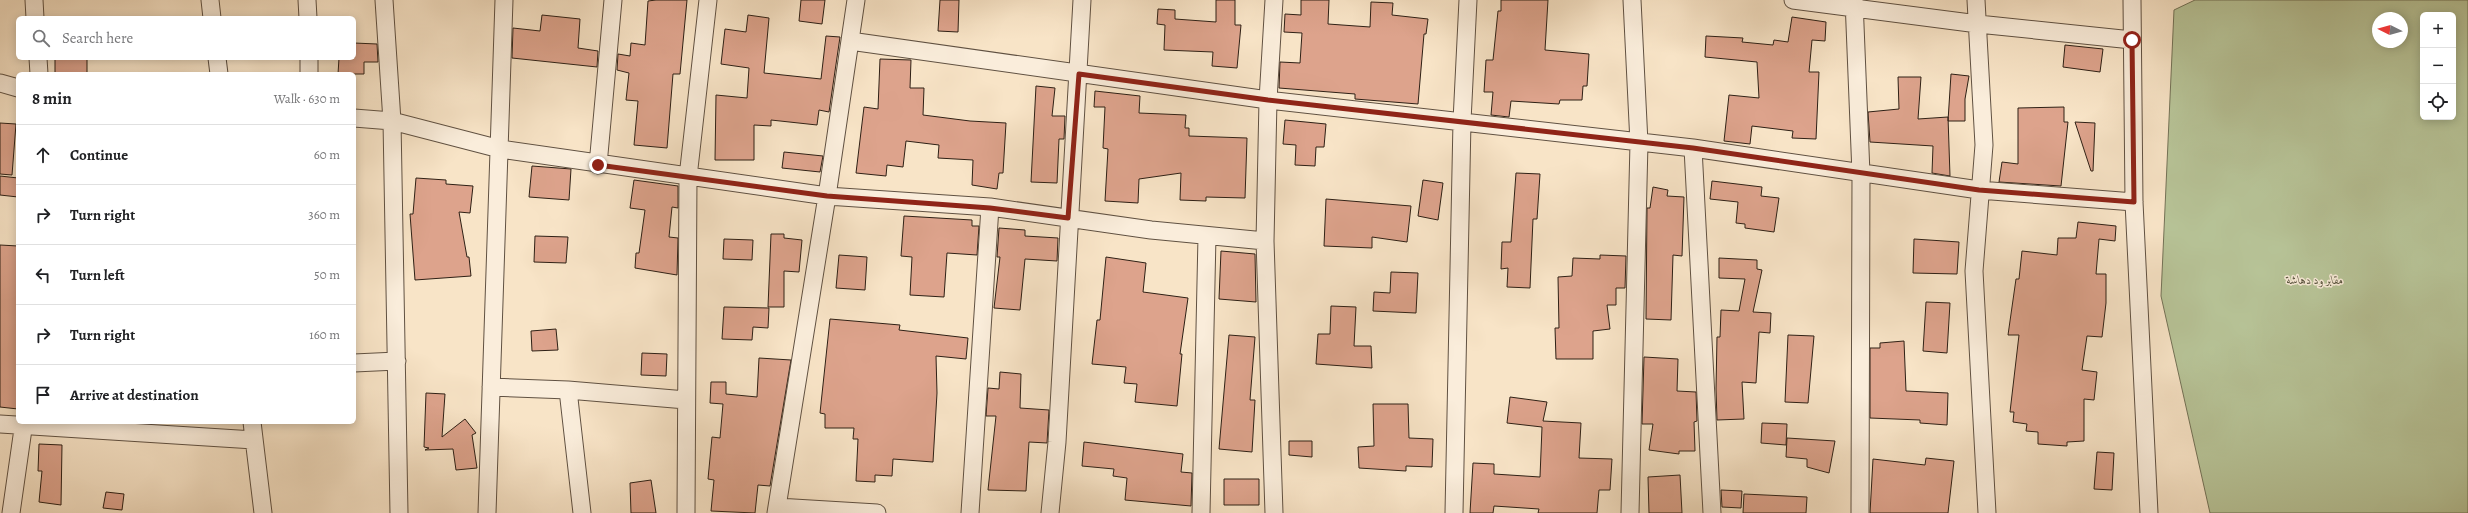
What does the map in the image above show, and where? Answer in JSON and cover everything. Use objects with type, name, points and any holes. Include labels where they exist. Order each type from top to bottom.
[{"type":"street","points":[[34,0],[35,16]]},
{"type":"street","points":[[210,0],[212,16]]},
{"type":"street","points":[[307,0],[308,16]]},
{"type":"street","points":[[384,0],[392,121],[399,513]]},
{"type":"street","points":[[487,513],[504,0]]},
{"type":"street","points":[[598,165],[613,0]]},
{"type":"street","points":[[686,513],[688,177],[708,0]]},
{"type":"street","points":[[856,0],[827,196],[776,510],[870,513]]},
{"type":"street","points":[[1050,513],[1057,442],[1068,218],[1079,74],[1082,0]]},
{"type":"street","points":[[1274,0],[1268,100],[1265,241],[1274,513]]},
{"type":"street","points":[[1454,513],[1462,121],[1468,0]]},
{"type":"street","points":[[1630,513],[1639,142],[1632,0]]},
{"type":"street","points":[[1793,0],[1855,3],[1978,24],[2132,40]]},
{"type":"street","points":[[1976,0],[1984,145],[1979,190],[1974,271],[1987,513]]},
{"type":"street","points":[[2137,2],[2132,40],[2134,202],[2149,513]]},
{"type":"street","points":[[1855,3],[1861,174],[1860,513]]},
{"type":"street","points":[[850,41],[1268,100],[1693,148],[1861,174],[1979,190],[2134,202]]},
{"type":"street","points":[[38,60],[39,72]]},
{"type":"street","points":[[217,60],[219,72]]},
{"type":"street","points":[[309,60],[309,72]]},
{"type":"street","points":[[0,83],[16,87]]},
{"type":"street","points":[[356,118],[392,121],[500,150],[598,165],[827,196],[990,208],[1207,236],[1265,241]]},
{"type":"street","points":[[1693,148],[1712,513]]},
{"type":"street","points":[[970,513],[990,208]]},
{"type":"street","points":[[1201,513],[1207,236]]},
{"type":"street","points":[[356,363],[397,361]]},
{"type":"street","points":[[491,387],[568,390],[686,400]]},
{"type":"street","points":[[568,390],[582,513]]},
{"type":"street","points":[[0,424],[24,424],[254,440]]},
{"type":"street","points":[[11,513],[24,424]]},
{"type":"street","points":[[252,424],[263,513]]},
{"type":"green space","name":"مقابر ود دهاشة","points":[[2195,0],[2468,0],[2468,513],[2210,513],[2161,296],[2174,10]]},
{"type":"building","points":[[687,0],[680,74],[673,74],[667,148],[634,145],[638,101],[626,100],[629,73],[617,70],[618,54],[630,56],[631,43],[645,45],[648,1]]},
{"type":"building","points":[[801,0],[825,0],[822,24],[799,21]]},
{"type":"building","points":[[940,0],[959,0],[958,32],[938,31]]},
{"type":"building","points":[[1216,0],[1235,0],[1235,25],[1241,25],[1237,68],[1212,66],[1213,52],[1164,50],[1165,25],[1157,24],[1158,9],[1175,10],[1175,19],[1216,22]]},
{"type":"building","points":[[1301,0],[1329,0],[1328,24],[1370,27],[1371,2],[1393,3],[1392,15],[1428,19],[1426,34],[1424,34],[1418,104],[1355,99],[1355,94],[1279,88],[1280,62],[1300,63],[1302,33],[1284,32],[1285,14],[1301,15]]},
{"type":"building","points":[[1501,0],[1548,0],[1545,50],[1589,54],[1587,86],[1583,86],[1582,100],[1560,100],[1559,104],[1511,101],[1509,117],[1491,115],[1493,92],[1484,92],[1486,60],[1493,60],[1498,11],[1501,11]]},
{"type":"building","points":[[542,15],[580,19],[578,48],[598,51],[597,67],[512,58],[513,28],[540,31]]},
{"type":"building","points":[[748,15],[769,18],[764,73],[821,79],[826,36],[840,37],[829,112],[819,110],[817,125],[771,120],[771,126],[754,125],[754,160],[715,160],[716,95],[747,98],[749,68],[721,64],[725,29],[746,32]]},
{"type":"building","points":[[1792,17],[1826,22],[1825,41],[1812,40],[1809,72],[1819,72],[1816,139],[1792,138],[1793,131],[1752,126],[1750,144],[1724,141],[1729,95],[1759,98],[1757,62],[1705,57],[1706,36],[1743,38],[1742,42],[1773,45],[1774,40],[1788,42]]},
{"type":"building","points":[[356,43],[377,44],[378,62],[364,62],[364,74],[356,74],[356,72],[338,72],[339,60],[356,60]]},
{"type":"building","points":[[2065,45],[2103,49],[2100,72],[2063,67]]},
{"type":"building","points":[[880,59],[911,60],[910,88],[924,88],[923,115],[970,121],[1006,123],[1003,173],[999,173],[997,189],[972,185],[973,160],[938,158],[939,145],[906,141],[903,167],[887,165],[886,176],[856,173],[864,107],[878,109]]},
{"type":"building","points":[[55,60],[87,60],[87,72],[55,72]]},
{"type":"building","points":[[1951,74],[1969,76],[1965,99],[1965,121],[1948,121]]},
{"type":"building","points":[[1898,77],[1921,77],[1918,119],[1948,117],[1950,176],[1932,173],[1933,146],[1870,142],[1868,112],[1899,109]]},
{"type":"building","points":[[1036,86],[1055,88],[1052,116],[1065,116],[1064,139],[1059,139],[1057,183],[1031,182]]},
{"type":"building","points":[[1095,91],[1140,96],[1139,113],[1186,115],[1185,128],[1189,128],[1189,136],[1247,138],[1245,198],[1206,197],[1206,201],[1180,200],[1181,173],[1139,179],[1138,203],[1105,201],[1108,149],[1103,148],[1105,107],[1094,107]]},
{"type":"building","points":[[2064,107],[2064,122],[2068,122],[2061,186],[1999,182],[2002,162],[2018,164],[2018,108]]},
{"type":"building","points":[[1285,120],[1326,124],[1324,147],[1316,147],[1315,166],[1295,165],[1296,145],[1283,144]]},
{"type":"building","points":[[2075,122],[2095,123],[2093,171],[2091,171]]},
{"type":"building","points":[[0,123],[16,124],[12,175],[0,174]]},
{"type":"building","points":[[784,152],[823,156],[820,172],[782,168]]},
{"type":"building","points":[[532,166],[571,169],[569,200],[529,197]]},
{"type":"building","points":[[1516,173],[1540,174],[1537,219],[1533,219],[1530,288],[1507,287],[1508,268],[1501,269],[1502,242],[1511,242]]},
{"type":"building","points":[[0,176],[16,178],[16,197],[0,195]]},
{"type":"building","points":[[416,178],[446,180],[446,184],[473,186],[470,213],[459,212],[467,257],[469,257],[471,276],[415,280],[410,214],[413,214]]},
{"type":"building","points":[[634,180],[678,186],[678,208],[672,207],[669,237],[678,238],[677,275],[635,268],[636,253],[639,253],[645,210],[630,208]]},
{"type":"building","points":[[1423,180],[1443,183],[1438,220],[1418,216]]},
{"type":"building","points":[[1712,181],[1762,187],[1761,196],[1779,198],[1774,232],[1745,228],[1745,224],[1736,223],[1738,202],[1710,199]]},
{"type":"building","points":[[1653,187],[1668,190],[1667,196],[1684,197],[1682,256],[1673,255],[1671,320],[1646,319],[1647,208],[1650,208]]},
{"type":"building","points":[[1326,199],[1411,206],[1407,242],[1372,237],[1372,248],[1324,246]]},
{"type":"building","points":[[904,216],[972,220],[972,226],[979,226],[977,255],[947,253],[944,297],[910,295],[912,257],[901,256]]},
{"type":"building","points":[[2078,222],[2116,226],[2115,241],[2099,239],[2096,274],[2106,274],[2106,303],[2102,337],[2087,336],[2082,370],[2097,372],[2094,400],[2084,399],[2084,441],[2067,442],[2067,446],[2038,444],[2038,432],[2026,431],[2027,424],[2013,422],[2014,412],[2010,412],[2019,335],[2008,335],[2016,279],[2019,279],[2022,251],[2057,255],[2058,238],[2076,238]]},
{"type":"building","points":[[999,228],[1025,230],[1025,236],[1058,238],[1057,261],[1025,259],[1020,310],[994,308],[1000,257],[997,257]]},
{"type":"building","points":[[771,234],[784,234],[784,238],[802,240],[799,272],[784,271],[784,307],[768,307]]},
{"type":"building","points":[[535,236],[568,237],[566,263],[534,262]]},
{"type":"building","points":[[724,239],[753,240],[752,260],[723,259]]},
{"type":"building","points":[[1914,239],[1959,242],[1957,274],[1913,273]]},
{"type":"building","points":[[0,245],[16,246],[16,409],[0,407]]},
{"type":"building","points":[[1221,251],[1255,254],[1256,302],[1219,299]]},
{"type":"building","points":[[839,255],[867,257],[865,290],[836,288]]},
{"type":"building","points":[[1600,255],[1626,256],[1625,288],[1616,288],[1616,305],[1607,305],[1610,329],[1593,331],[1593,359],[1556,359],[1555,328],[1559,328],[1558,277],[1572,276],[1573,258],[1600,259]]},
{"type":"building","points":[[1106,257],[1146,263],[1143,292],[1188,298],[1180,354],[1182,354],[1177,406],[1135,402],[1137,384],[1124,383],[1126,367],[1092,364],[1097,320],[1100,320]]},
{"type":"building","points":[[1719,258],[1757,260],[1757,269],[1762,270],[1753,312],[1771,313],[1770,333],[1759,332],[1756,383],[1742,382],[1744,419],[1717,420],[1717,337],[1720,337],[1721,310],[1739,311],[1745,279],[1719,278]]},
{"type":"building","points":[[1391,272],[1418,273],[1416,313],[1373,311],[1374,292],[1390,293]]},
{"type":"building","points":[[1926,302],[1950,303],[1947,353],[1923,351]]},
{"type":"building","points":[[1331,306],[1356,307],[1354,346],[1371,346],[1372,368],[1316,364],[1318,334],[1330,334]]},
{"type":"building","points":[[724,307],[769,308],[768,328],[753,327],[752,340],[722,339]]},
{"type":"building","points":[[830,319],[900,325],[899,330],[968,338],[966,359],[936,356],[937,393],[933,462],[893,459],[892,476],[875,475],[875,482],[856,481],[858,439],[853,439],[854,428],[825,428],[825,414],[820,413]]},
{"type":"building","points":[[556,329],[558,350],[532,351],[531,331]]},
{"type":"building","points":[[1229,335],[1255,337],[1250,400],[1255,400],[1252,452],[1219,449]]},
{"type":"building","points":[[1788,335],[1814,336],[1808,403],[1785,402]]},
{"type":"building","points":[[1904,341],[1906,391],[1948,393],[1947,425],[1920,423],[1920,420],[1870,418],[1870,348],[1880,348],[1880,343]]},
{"type":"building","points":[[642,353],[667,354],[666,376],[641,375]]},
{"type":"building","points":[[1644,357],[1678,359],[1677,391],[1696,392],[1697,421],[1694,422],[1695,451],[1679,451],[1679,454],[1649,450],[1653,424],[1642,424]]},
{"type":"building","points":[[759,358],[791,360],[770,486],[758,485],[755,513],[711,511],[714,480],[708,479],[712,437],[720,438],[723,404],[710,403],[711,382],[726,382],[726,394],[757,397]]},
{"type":"building","points":[[1000,372],[1021,374],[1020,408],[1049,410],[1047,443],[1029,442],[1026,491],[988,490],[996,416],[986,416],[988,388],[999,389]]},
{"type":"building","points":[[426,393],[445,394],[442,437],[465,419],[476,433],[472,435],[477,468],[456,470],[453,449],[425,450],[429,448],[424,447]]},
{"type":"building","points":[[1510,397],[1547,402],[1543,421],[1581,423],[1579,458],[1612,459],[1610,490],[1599,490],[1597,513],[1538,513],[1539,509],[1494,506],[1493,513],[1470,513],[1473,463],[1494,464],[1494,474],[1540,477],[1542,427],[1507,423]]},
{"type":"building","points":[[1373,404],[1408,404],[1409,438],[1433,439],[1432,467],[1406,466],[1406,471],[1359,468],[1358,447],[1374,446]]},
{"type":"building","points":[[1762,423],[1787,424],[1786,445],[1761,443]]},
{"type":"building","points":[[1787,438],[1835,441],[1829,473],[1807,467],[1807,459],[1786,457]]},
{"type":"building","points":[[1289,441],[1312,441],[1312,457],[1289,455]]},
{"type":"building","points":[[1084,442],[1183,454],[1181,472],[1192,473],[1191,506],[1125,500],[1127,478],[1113,476],[1114,469],[1082,466]]},
{"type":"building","points":[[39,444],[62,445],[61,505],[39,502],[42,471],[38,471]]},
{"type":"building","points":[[2097,452],[2114,453],[2112,490],[2094,489]]},
{"type":"building","points":[[1926,458],[1954,461],[1948,513],[1870,513],[1873,459],[1925,465]]},
{"type":"building","points":[[1680,475],[1682,513],[1649,513],[1648,477]]},
{"type":"building","points":[[1224,479],[1259,479],[1259,505],[1224,505]]},
{"type":"building","points":[[651,480],[656,513],[631,513],[630,483]]},
{"type":"building","points":[[1721,490],[1742,491],[1741,508],[1722,507]]},
{"type":"building","points":[[106,492],[124,494],[122,510],[103,508]]},
{"type":"building","points":[[1744,494],[1807,497],[1806,513],[1743,513]]},
{"type":"route","points":[[598,165],[827,196],[990,208],[1068,218],[1079,74],[1268,100],[1693,148],[1861,174],[1979,190],[2134,202],[2132,40]]}]
